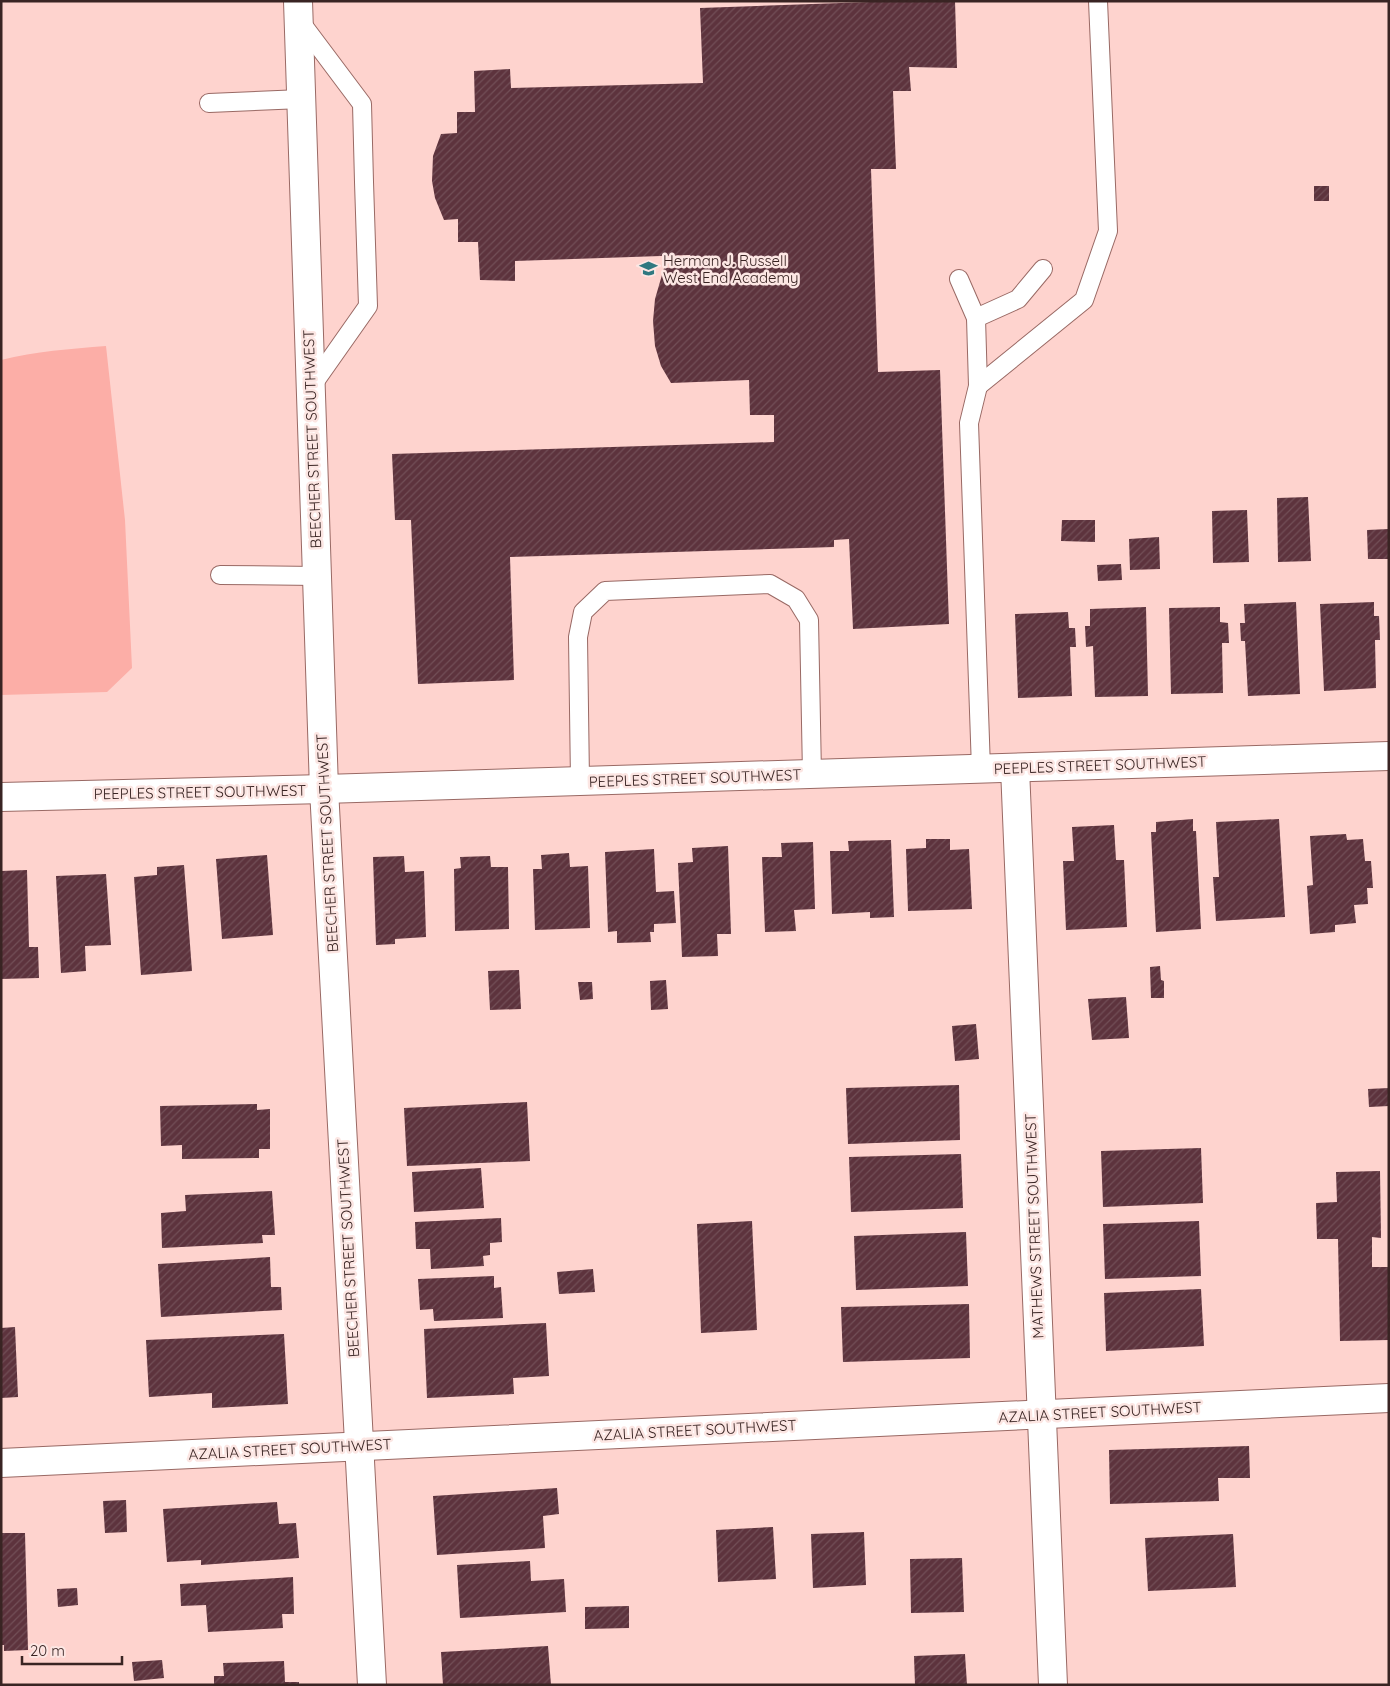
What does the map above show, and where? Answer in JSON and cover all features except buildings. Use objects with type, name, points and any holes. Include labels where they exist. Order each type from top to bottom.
[{"type":"street","name":"BEECHER STREET SOUTHWEST","points":[[299,11],[324,789],[372,1685]]},
{"type":"street","name":"PEEPLES STREET SOUTHWEST","points":[[1,797],[324,789],[1389,756]]},
{"type":"street","name":"MATHEWS STREET SOUTHWEST","points":[[1015,768],[1053,1685]]},
{"type":"street","name":"AZALIA STREET SOUTHWEST","points":[[1,1462],[1389,1398]]},
{"type":"lane","points":[[978,386],[1084,300],[1108,230],[1098,1]]},
{"type":"lane","points":[[299,11],[362,104],[368,306],[311,388]]},
{"type":"lane","points":[[209,103],[302,99]]},
{"type":"lane","points":[[976,318],[1018,299],[1043,269]]},
{"type":"lane","points":[[958,279],[976,318],[978,386],[968,423],[981,769]]},
{"type":"lane","points":[[220,575],[317,576]]},
{"type":"lane","points":[[580,781],[578,637],[583,612],[605,591],[770,584],[796,599],[809,620],[812,774]]},
{"type":"shaded area","points":[[106,346],[125,520],[132,668],[107,692],[1,695],[1,360],[40,352]]},
{"type":"place","name":"Herman J. Russell West End Academy","points":[[649,269]]}]
